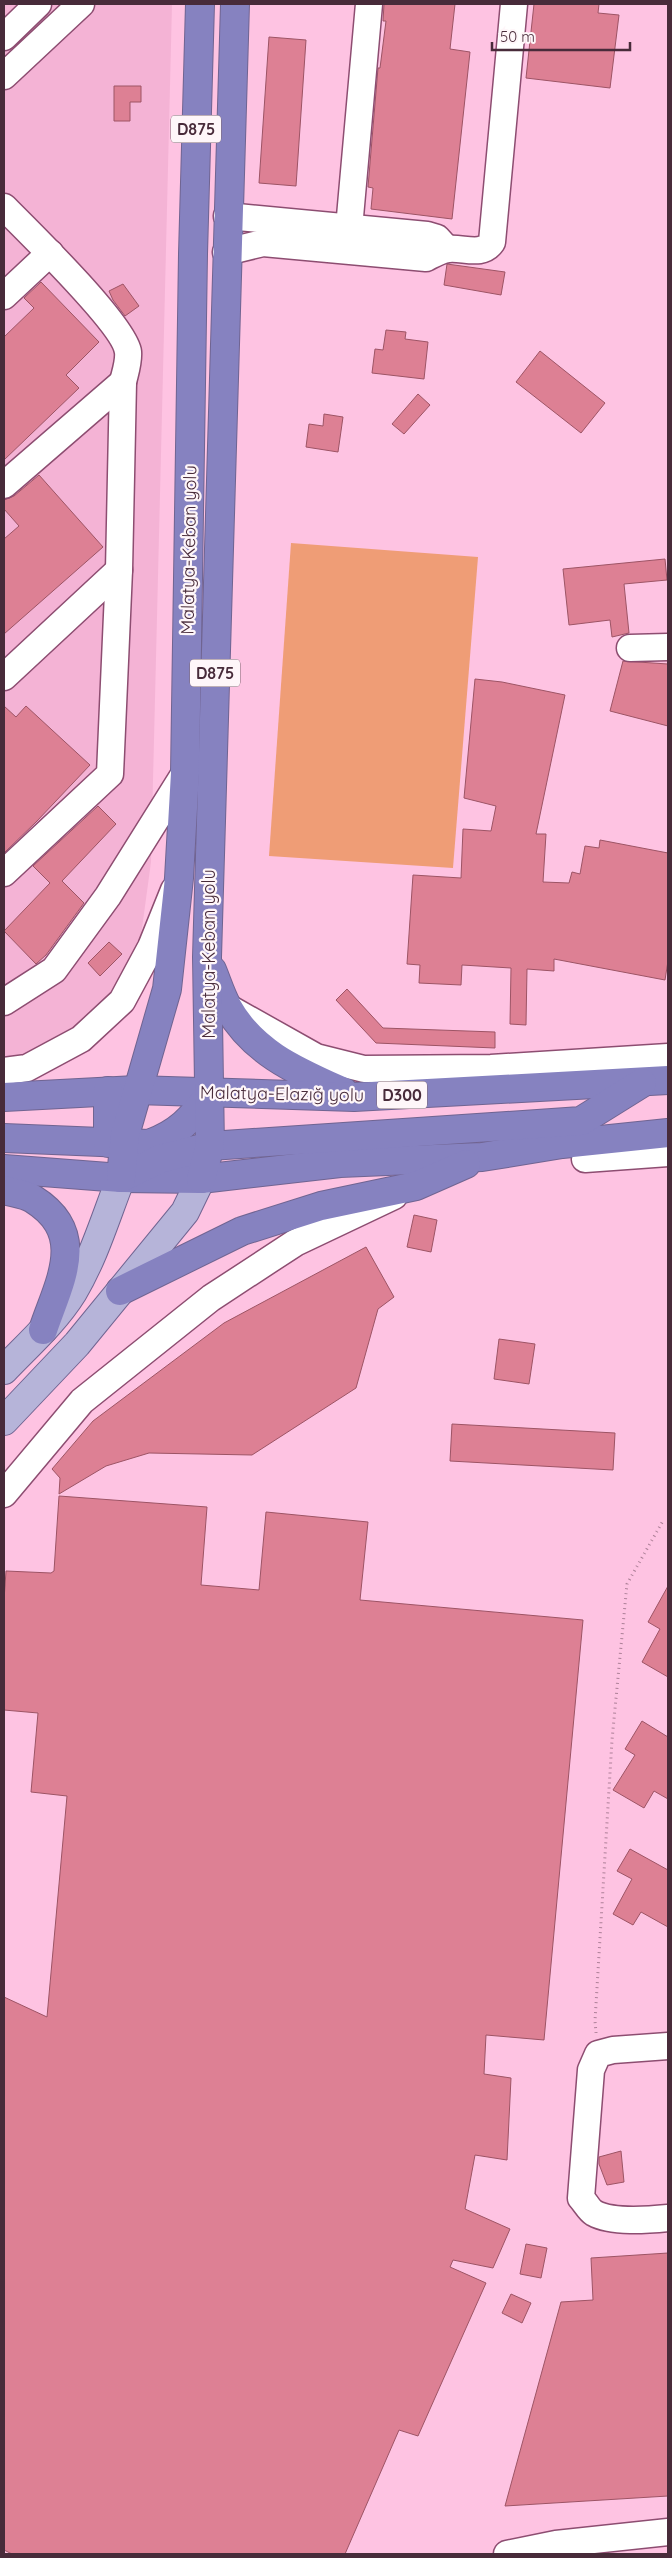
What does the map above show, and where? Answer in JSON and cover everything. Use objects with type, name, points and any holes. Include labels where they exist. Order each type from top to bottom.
[{"type":"highway","points":[[180,4],[200,14]]},
{"type":"highway","name":"Malatya-Keban yolu","points":[[220,1146],[210,1094],[206,957],[227,216],[235,4]]},
{"type":"highway","name":"Malatya-Keban yolu","points":[[116,1143],[136,1090],[167,989],[179,878],[185,773],[193,254],[200,14]]},
{"type":"highway","points":[[206,957],[227,1007],[248,1034],[270,1056],[354,1097]]},
{"type":"highway","points":[[121,1178],[160,1159],[220,1146],[580,1121],[656,1081]]},
{"type":"highway","name":"Malatya-Elazığ yolu","points":[[136,1090],[210,1094],[354,1097],[656,1081]]},
{"type":"highway","points":[[4,1089],[34,1095]]},
{"type":"highway","name":"D300","points":[[4,1097],[136,1090]]},
{"type":"highway","points":[[108,1091],[121,1178]]},
{"type":"highway","points":[[4,1138],[149,1144],[168,1137],[185,1125],[210,1094]]},
{"type":"highway","points":[[120,1291],[242,1232],[320,1206],[416,1186],[482,1157],[562,1144],[668,1132]]},
{"type":"highway","points":[[220,1146],[232,1175]]},
{"type":"highway","points":[[202,1179],[220,1146]]},
{"type":"highway","points":[[4,1169],[121,1178],[202,1179],[340,1163],[482,1157],[586,1159]]},
{"type":"highway","points":[[4,1190],[33,1199],[61,1225],[67,1258],[43,1330]]},
{"type":"main road","points":[[4,1370],[43,1330],[72,1292],[93,1252],[121,1178]]},
{"type":"main road","points":[[4,1421],[77,1344],[185,1212],[202,1179]]},
{"type":"street","points":[[5,71],[81,4]]},
{"type":"street","points":[[349,228],[369,4]]},
{"type":"street","points":[[226,252],[263,243],[426,258],[447,249],[482,250],[488,248],[492,242],[514,4]]},
{"type":"street","points":[[4,37],[34,5]]},
{"type":"street","points":[[4,207],[50,253],[123,338],[128,352],[122,382],[119,570],[110,774],[4,873]]},
{"type":"street","points":[[227,216],[426,235],[437,238],[447,249]]},
{"type":"street","points":[[4,296],[50,253]]},
{"type":"street","points":[[4,485],[122,382]]},
{"type":"street","points":[[4,677],[119,570]]},
{"type":"street","points":[[630,648],[668,647]]},
{"type":"street","points":[[4,1002],[54,970],[108,896],[185,773]]},
{"type":"street","points":[[4,1071],[27,1068],[80,1039],[122,1002],[151,947],[179,878]]},
{"type":"street","points":[[227,1007],[316,1057],[364,1069],[491,1068],[668,1057]]},
{"type":"street","points":[[586,1159],[668,1153]]},
{"type":"street","points":[[4,1494],[82,1401],[211,1298],[295,1243],[416,1186]]},
{"type":"street","points":[[668,2046],[613,2050],[598,2054],[591,2070],[581,2198],[592,2212],[601,2215],[628,2220],[668,2218]]},
{"type":"street","points":[[507,2554],[556,2544],[668,2532]]},
{"type":"path","points":[[598,2054],[595,2021],[612,1740],[627,1584],[664,1519]]},
{"type":"shaded area","points":[[4,4],[172,4],[151,862],[137,965],[77,1034],[4,1064]]},
{"type":"shaded area","points":[[291,543],[478,557],[453,868],[269,856]]},
{"type":"building","points":[[384,4],[455,4],[450,49],[470,52],[452,219],[371,209],[373,188],[368,187],[378,68],[380,68],[386,21],[383,21]]},
{"type":"building","points":[[534,4],[599,4],[598,13],[619,15],[610,88],[526,78]]},
{"type":"building","points":[[269,37],[306,40],[296,186],[259,183]]},
{"type":"building","points":[[114,86],[141,86],[141,102],[130,102],[130,121],[114,121]]},
{"type":"building","points":[[447,264],[505,272],[501,295],[444,285]]},
{"type":"building","points":[[41,282],[99,342],[66,375],[79,388],[4,460],[4,337],[34,308],[24,298]]},
{"type":"building","points":[[123,284],[139,306],[125,316],[109,291]]},
{"type":"building","points":[[386,330],[406,332],[405,339],[428,342],[424,379],[372,373],[375,349],[383,350]]},
{"type":"building","points":[[540,351],[605,403],[581,433],[516,382]]},
{"type":"building","points":[[418,394],[430,405],[404,434],[392,424]]},
{"type":"building","points":[[324,414],[343,417],[338,452],[306,447],[309,424],[323,426]]},
{"type":"building","points":[[39,475],[103,547],[4,634],[4,539],[19,526],[4,509],[4,500],[14,496]]},
{"type":"building","points":[[665,559],[667,580],[624,584],[629,633],[612,637],[610,620],[569,625],[563,569]]},
{"type":"building","points":[[623,661],[668,664],[668,726],[610,711]]},
{"type":"building","points":[[475,679],[502,682],[565,695],[536,834],[546,834],[543,882],[569,883],[572,872],[580,874],[585,846],[599,848],[600,840],[668,853],[668,961],[665,980],[554,959],[554,971],[527,969],[526,1025],[510,1024],[511,968],[462,965],[461,985],[419,983],[420,965],[407,964],[413,875],[461,878],[463,829],[491,831],[496,806],[464,798]]},
{"type":"building","points":[[4,706],[16,717],[26,706],[90,765],[4,853]]},
{"type":"building","points":[[98,806],[116,824],[62,881],[84,903],[46,955],[36,964],[4,931],[50,883],[33,866]]},
{"type":"building","points":[[109,942],[122,954],[100,976],[88,963]]},
{"type":"building","points":[[347,989],[383,1028],[495,1032],[495,1048],[376,1043],[336,1000]]},
{"type":"building","points":[[414,1215],[437,1220],[431,1252],[407,1247]]},
{"type":"building","points":[[366,1247],[394,1297],[378,1309],[356,1388],[252,1455],[149,1453],[106,1466],[59,1494],[60,1478],[52,1469],[93,1421],[224,1323]]},
{"type":"building","points":[[499,1339],[535,1344],[529,1384],[494,1379]]},
{"type":"building","points":[[452,1424],[615,1433],[613,1470],[450,1461]]},
{"type":"building","points":[[59,1496],[207,1507],[201,1585],[259,1590],[266,1512],[368,1522],[360,1600],[583,1620],[544,2040],[486,2035],[484,2074],[511,2078],[507,2160],[475,2155],[465,2209],[510,2229],[493,2268],[453,2260],[450,2267],[486,2283],[418,2436],[399,2430],[345,2554],[12,2554],[4,2550],[4,1997],[47,2017],[67,1796],[31,1792],[38,1713],[4,1710],[4,1600],[6,1571],[51,1573],[54,1571]]},
{"type":"building","points":[[668,1586],[668,1677],[642,1662],[660,1629],[648,1622]]},
{"type":"building","points":[[642,1721],[668,1737],[668,1799],[654,1791],[644,1808],[613,1790],[635,1755],[625,1749]]},
{"type":"building","points":[[630,1849],[668,1870],[668,1927],[641,1912],[633,1925],[613,1914],[632,1879],[617,1871]]},
{"type":"building","points":[[621,2151],[624,2182],[607,2185],[599,2164],[599,2157]]},
{"type":"building","points":[[526,2244],[547,2248],[541,2278],[520,2274]]},
{"type":"building","points":[[668,2253],[668,2496],[505,2506],[561,2302],[593,2300],[591,2258]]},
{"type":"building","points":[[511,2294],[531,2303],[522,2323],[502,2313]]}]
